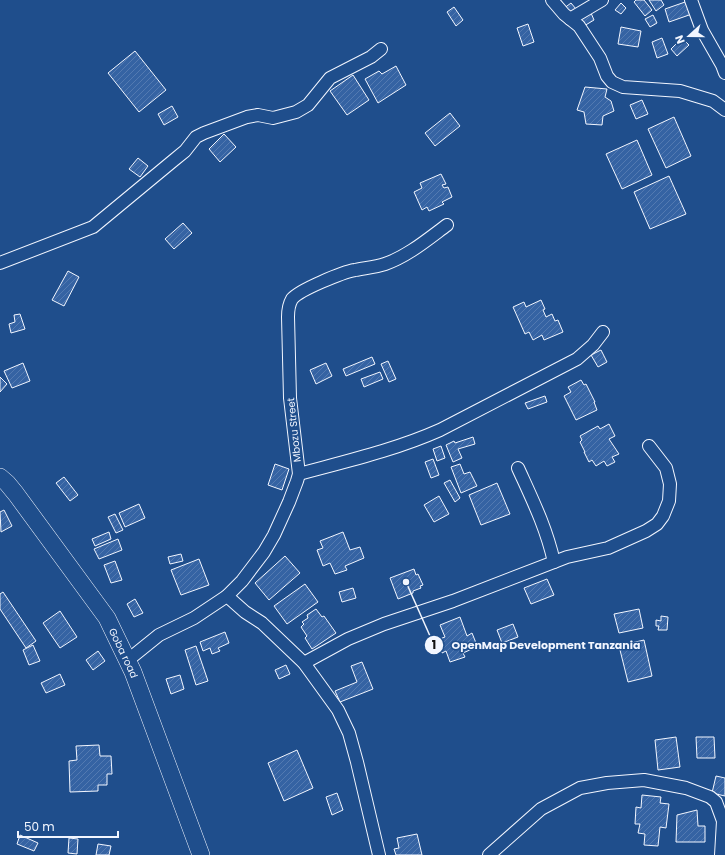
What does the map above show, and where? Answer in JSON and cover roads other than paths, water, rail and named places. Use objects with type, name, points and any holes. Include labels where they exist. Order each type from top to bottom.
[{"type":"street","points":[[552,0],[570,19],[579,26],[600,58],[607,76],[612,82],[623,87],[680,91],[713,101],[725,110]]},
{"type":"street","points":[[570,19],[602,0]]},
{"type":"street","points":[[691,0],[702,30],[722,65],[725,74]]},
{"type":"street","points":[[0,263],[93,227],[174,160],[196,137],[247,117],[258,115],[273,118],[296,112],[308,105],[330,78],[371,57],[381,49]]},
{"type":"street","name":"Mbozu Street","points":[[128,660],[158,635],[194,618],[227,596],[242,581],[264,552],[274,535],[289,502],[299,474],[290,390],[288,317],[289,306],[292,299],[299,293],[353,270],[385,264],[410,252],[447,225]]},
{"type":"street","points":[[299,474],[372,455],[419,439],[440,430],[577,359],[593,345],[603,332]]},
{"type":"street","points":[[304,663],[348,639],[384,624],[453,601],[567,557],[608,548],[646,531],[657,524],[663,516],[669,501],[670,484],[666,468],[649,446]]},
{"type":"street","points":[[518,468],[533,499],[549,539],[554,562]]},
{"type":"street","name":"Goba road","points":[[2,483],[107,618],[128,660],[201,855]]},
{"type":"street","points":[[227,596],[262,623],[304,663],[338,710],[349,733],[379,855]]},
{"type":"street","points":[[489,855],[541,808],[580,788],[607,783],[644,780],[686,788],[710,797],[716,802],[723,821],[721,855]]},
{"type":"place","name":"OpenMap Development Tanzania","points":[[406,582]]}]
